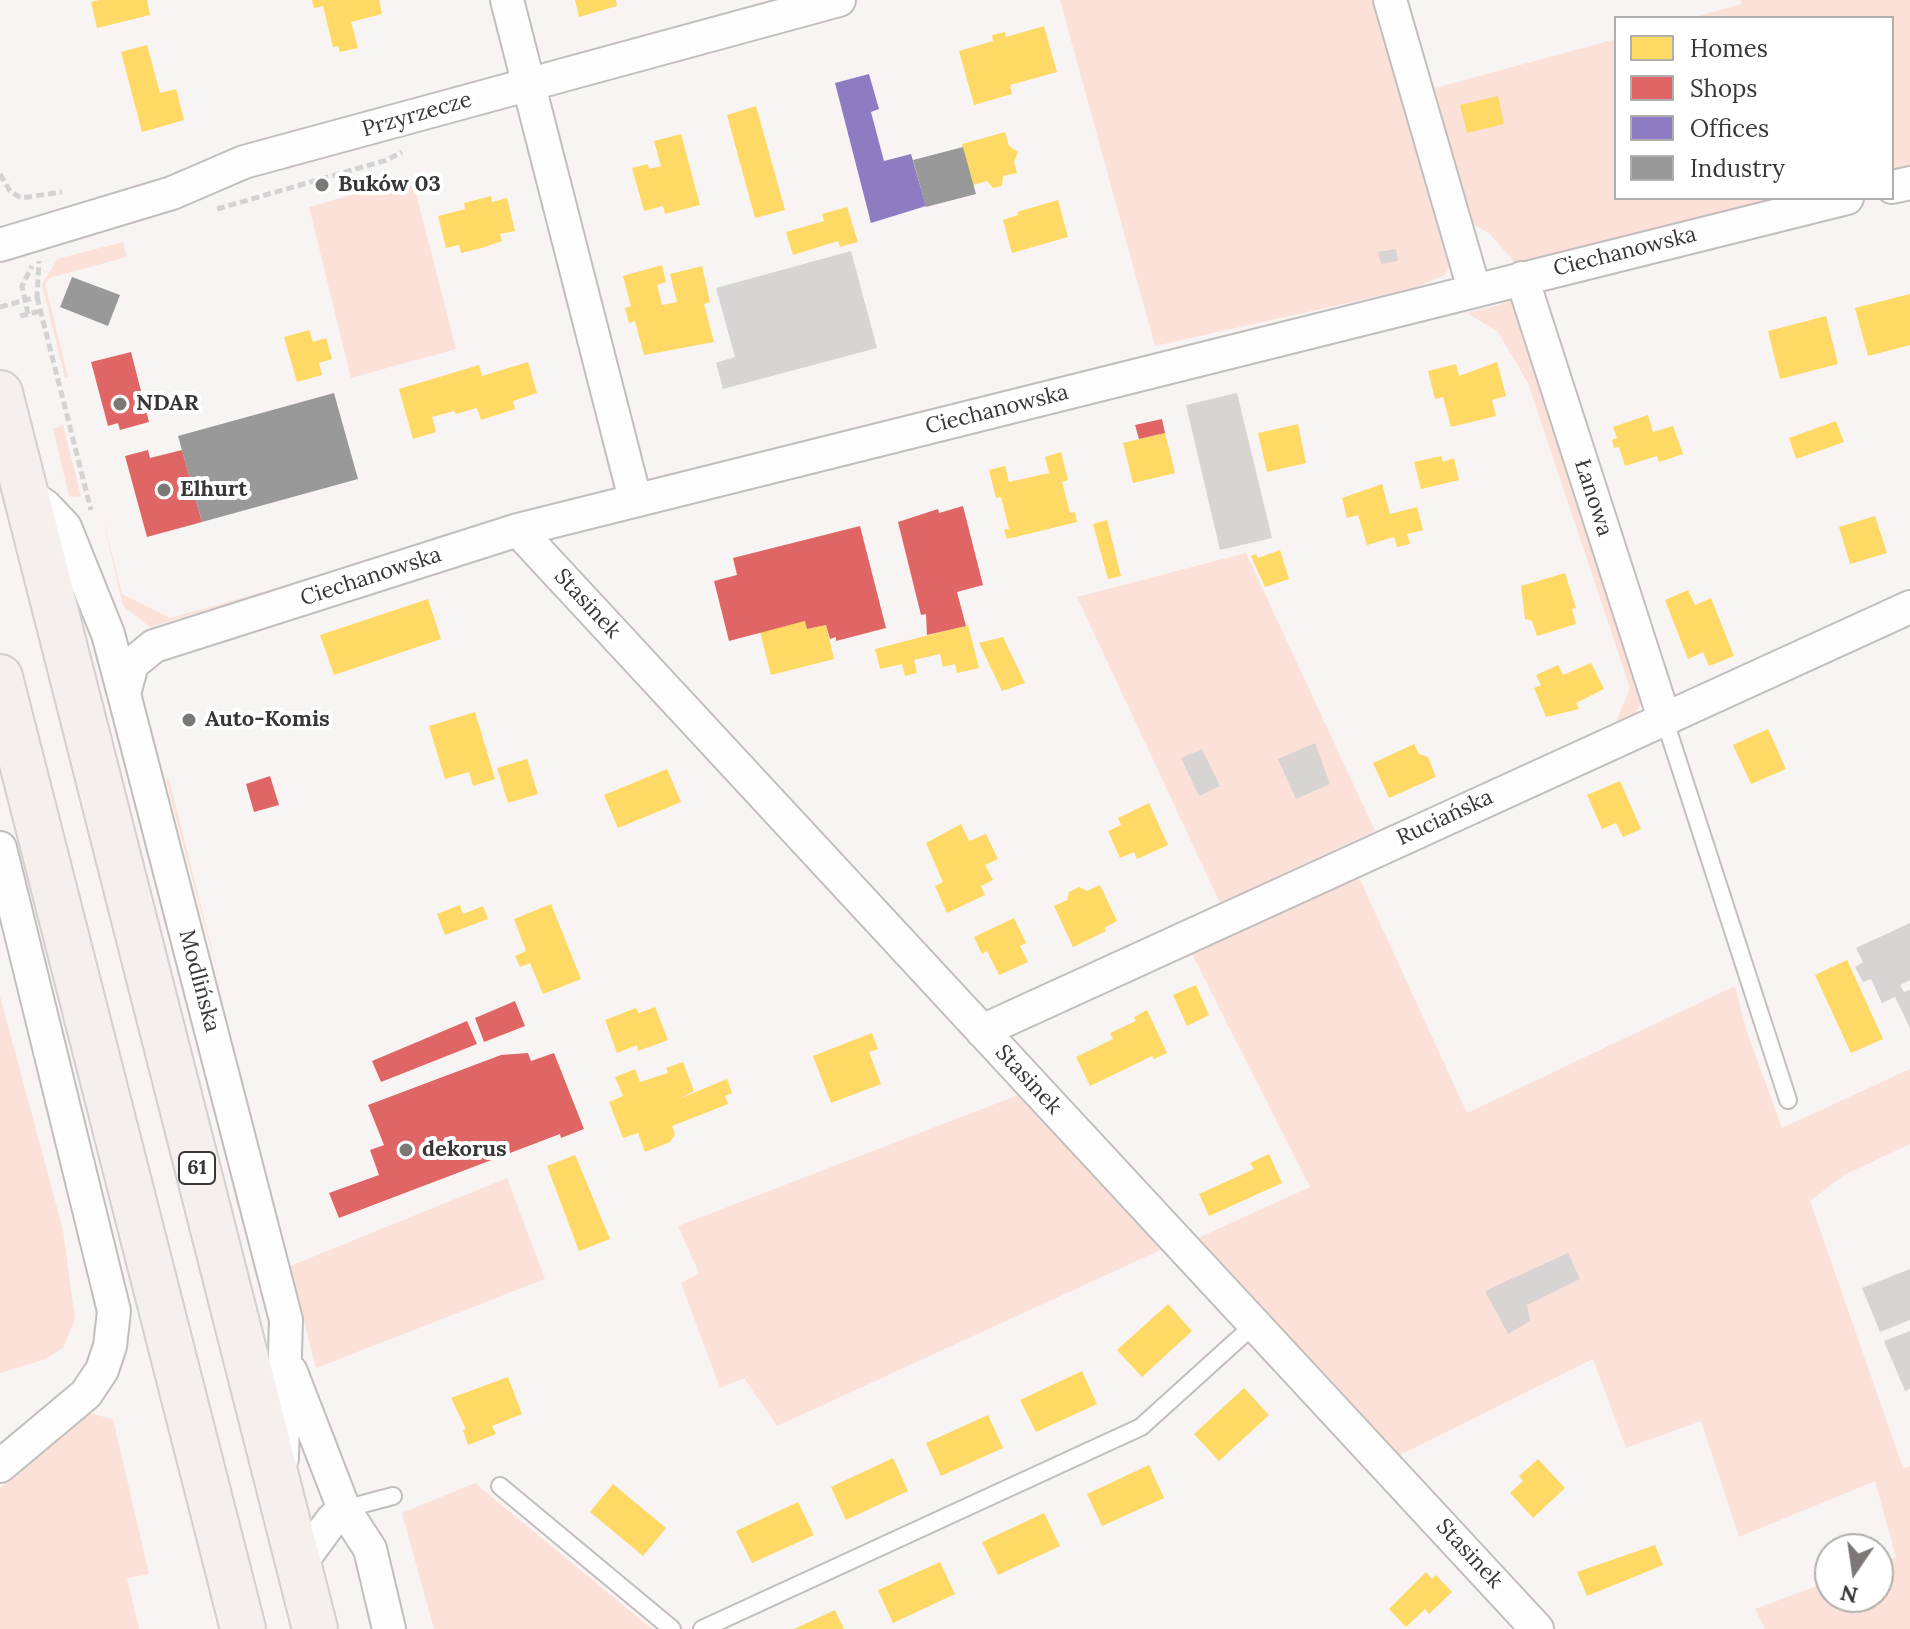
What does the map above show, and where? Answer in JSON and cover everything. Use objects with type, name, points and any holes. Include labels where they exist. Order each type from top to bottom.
[{"type":"main road","name":"Modlińska","points":[[0,393],[315,1629]]},
{"type":"main road","points":[[0,677],[243,1629]]},
{"type":"street","points":[[507,0],[635,499]]},
{"type":"street","name":"Przyrzecze","points":[[0,245],[172,193],[244,162],[839,0]]},
{"type":"street","points":[[1390,0],[1474,289]]},
{"type":"street","name":"Ciechanowska","points":[[154,646],[518,530],[635,499],[1839,200]]},
{"type":"street","name":"Łanowa","points":[[1522,278],[1664,718]]},
{"type":"street","name":"Modlińska","points":[[26,493],[45,506],[65,527],[108,634],[286,1320],[281,1497]]},
{"type":"street","name":"Stasinek","points":[[518,530],[1537,1629]]},
{"type":"street","name":"Ruciańska","points":[[982,1031],[1910,607]]},
{"type":"street","points":[[108,634],[130,644],[154,646]]},
{"type":"street","points":[[124,694],[132,664],[154,646]]},
{"type":"street","points":[[0,848],[109,1281],[114,1326],[102,1370],[86,1394],[0,1466]]},
{"type":"street","points":[[285,1357],[344,1509],[370,1549],[389,1629]]},
{"type":"street","points":[[299,1565],[332,1520],[344,1509]]},
{"type":"lane","points":[[1664,718],[1788,1100]]},
{"type":"lane","points":[[702,1629],[1141,1427],[1256,1323]]},
{"type":"lane","points":[[500,1486],[672,1629]]},
{"type":"lane","points":[[344,1509],[393,1496]]},
{"type":"path","points":[[214,210],[387,160],[411,148]]},
{"type":"path","points":[[28,314],[22,286],[29,270],[40,258],[37,297],[93,519]]},
{"type":"path","points":[[0,307],[37,297]]},
{"type":"path","points":[[20,316],[41,311]]},
{"type":"shaded area","points":[[1060,0],[1379,0],[1451,264],[1445,275],[1411,289],[1155,346]]},
{"type":"shaded area","points":[[1741,0],[1910,0],[1910,168],[1894,172],[1894,16],[1699,16],[1741,4]]},
{"type":"shaded area","points":[[1614,40],[1614,200],[1776,200],[1515,263],[1490,234],[1470,222],[1435,88]]},
{"type":"shaded area","points":[[412,178],[456,349],[351,378],[309,207]]},
{"type":"shaded area","points":[[123,242],[127,257],[49,278],[45,284],[68,377],[65,378],[42,285],[57,259]]},
{"type":"shaded area","points":[[1521,299],[1645,697],[1634,716],[1615,725],[1630,688],[1528,383],[1498,332],[1467,313]]},
{"type":"shaded area","points":[[63,425],[79,497],[69,496],[53,429]]},
{"type":"shaded area","points":[[101,511],[122,594],[170,618],[278,588],[150,627],[123,606]]},
{"type":"shaded area","points":[[1246,553],[1375,831],[1220,903],[1077,597]]},
{"type":"shaded area","points":[[169,779],[227,1009],[166,780]]},
{"type":"shaded area","points":[[1357,873],[1467,1113],[1735,986],[1746,1029],[1782,1128],[1910,1069],[1910,1144],[1844,1175],[1810,1201],[1903,1468],[1910,1466],[1910,1629],[1765,1629],[1755,1609],[1814,1587],[1814,1613],[1894,1613],[1894,1533],[1889,1533],[1875,1481],[1739,1537],[1701,1421],[1626,1448],[1593,1359],[1400,1455],[1196,1239],[1310,1187],[1191,952]]},
{"type":"shaded area","points":[[0,996],[63,1230],[75,1319],[63,1348],[46,1359],[0,1373]]},
{"type":"shaded area","points":[[1026,1092],[1167,1247],[777,1426],[744,1378],[720,1388],[681,1283],[699,1273],[678,1226]]},
{"type":"shaded area","points":[[507,1178],[545,1279],[316,1368],[290,1266]]},
{"type":"shaded area","points":[[88,1413],[113,1419],[149,1574],[127,1578],[139,1629],[0,1629],[0,1488]]},
{"type":"shaded area","points":[[475,1483],[652,1629],[434,1629],[402,1513]]},
{"type":"building: Homes","points":[[147,0],[150,15],[97,28],[91,2]]},
{"type":"building: Homes","points":[[312,0],[379,0],[382,14],[351,22],[358,48],[340,52],[338,46],[333,47],[323,6],[314,8]]},
{"type":"building: Homes","points":[[575,0],[616,0],[617,6],[579,17]]},
{"type":"building: Homes","points":[[1044,26],[1057,72],[1010,85],[1012,94],[974,105],[959,51],[993,41],[992,35],[1005,32],[1006,37]]},
{"type":"building: Homes","points":[[147,45],[160,93],[176,89],[184,120],[142,132],[121,52]]},
{"type":"building: Homes","points":[[1498,96],[1504,124],[1467,133],[1460,105]]},
{"type":"building: Homes","points":[[756,106],[785,210],[755,218],[727,115]]},
{"type":"building: Homes","points":[[1005,132],[1009,146],[1018,152],[1014,162],[1017,173],[1003,176],[1002,186],[993,188],[987,181],[973,185],[962,144]]},
{"type":"building: Homes","points":[[681,134],[700,205],[665,214],[663,206],[644,211],[632,168],[648,164],[649,169],[661,166],[654,141]]},
{"type":"building: Homes","points":[[491,196],[492,202],[507,198],[515,231],[500,234],[502,241],[461,253],[459,245],[446,248],[438,216],[465,209],[464,203]]},
{"type":"building: Homes","points":[[1058,200],[1068,237],[1012,253],[1003,220],[1018,215],[1017,212]]},
{"type":"building: Homes","points":[[847,207],[858,242],[840,247],[838,241],[793,255],[786,232],[824,221],[822,214]]},
{"type":"building: Homes","points":[[662,265],[666,282],[657,285],[662,305],[677,302],[670,274],[702,266],[710,302],[704,304],[714,342],[644,355],[635,321],[629,323],[625,308],[631,306],[623,276]]},
{"type":"building: Homes","points":[[1910,294],[1910,345],[1868,356],[1855,308]]},
{"type":"building: Homes","points":[[1826,316],[1838,364],[1780,379],[1768,331]]},
{"type":"building: Homes","points":[[309,330],[313,342],[326,338],[332,359],[319,363],[322,375],[297,382],[284,337]]},
{"type":"building: Homes","points":[[528,362],[537,393],[513,401],[515,409],[481,420],[477,408],[432,417],[436,432],[413,439],[399,389],[479,365],[482,376]]},
{"type":"building: Homes","points":[[1497,362],[1506,396],[1492,400],[1496,416],[1451,427],[1443,397],[1435,399],[1428,371],[1456,364],[1459,376]]},
{"type":"building: Homes","points":[[1648,415],[1653,432],[1673,426],[1683,454],[1659,462],[1657,456],[1625,466],[1619,447],[1614,448],[1612,440],[1617,438],[1613,427]]},
{"type":"building: Homes","points":[[1836,421],[1844,442],[1796,459],[1789,438]]},
{"type":"building: Homes","points":[[1298,424],[1306,463],[1267,472],[1258,433]]},
{"type":"building: Homes","points":[[1165,433],[1175,473],[1133,483],[1123,443]]},
{"type":"building: Homes","points":[[1061,452],[1068,480],[1062,482],[1070,513],[1075,512],[1077,522],[1007,539],[1004,530],[1009,529],[1001,497],[996,498],[989,470],[1005,466],[1009,482],[1049,473],[1045,457]]},
{"type":"building: Homes","points":[[1441,456],[1443,462],[1454,458],[1459,480],[1421,489],[1414,462]]},
{"type":"building: Homes","points":[[1382,484],[1390,514],[1417,507],[1423,530],[1407,534],[1410,544],[1397,547],[1394,537],[1367,545],[1358,515],[1347,518],[1342,498]]},
{"type":"building: Homes","points":[[1875,516],[1887,553],[1850,564],[1839,527]]},
{"type":"building: Homes","points":[[1107,520],[1121,576],[1108,579],[1093,524]]},
{"type":"building: Homes","points":[[1280,550],[1289,579],[1265,587],[1251,556],[1256,554],[1258,558]]},
{"type":"building: Homes","points":[[1565,573],[1576,608],[1572,609],[1576,624],[1537,636],[1532,621],[1525,619],[1521,586]]},
{"type":"building: Homes","points":[[1688,590],[1695,605],[1711,598],[1734,656],[1709,666],[1703,652],[1688,659],[1665,600]]},
{"type":"building: Homes","points":[[428,599],[441,639],[334,675],[320,635]]},
{"type":"building: Homes","points":[[805,621],[807,629],[826,625],[834,659],[771,675],[760,632]]},
{"type":"building: Homes","points":[[968,625],[979,668],[957,673],[955,664],[943,667],[940,654],[914,660],[917,673],[905,676],[902,664],[880,669],[875,649]]},
{"type":"building: Homes","points":[[1003,637],[1025,683],[1002,691],[979,643]]},
{"type":"building: Homes","points":[[1591,663],[1604,689],[1576,703],[1579,709],[1546,717],[1534,688],[1541,685],[1536,675],[1558,665],[1563,675]]},
{"type":"building: Homes","points":[[475,712],[495,779],[473,786],[469,772],[445,779],[429,726]]},
{"type":"building: Homes","points":[[1768,729],[1786,769],[1751,784],[1733,745]]},
{"type":"building: Homes","points":[[1414,744],[1419,754],[1428,757],[1436,777],[1389,798],[1373,763]]},
{"type":"building: Homes","points":[[527,759],[538,794],[508,803],[497,768]]},
{"type":"building: Homes","points":[[667,769],[681,802],[618,828],[604,795]]},
{"type":"building: Homes","points":[[1620,781],[1641,829],[1623,837],[1616,823],[1602,829],[1587,795]]},
{"type":"building: Homes","points":[[1149,803],[1168,845],[1137,859],[1134,852],[1120,858],[1108,831],[1121,825],[1118,818]]},
{"type":"building: Homes","points":[[961,824],[969,841],[986,834],[998,859],[985,865],[993,880],[981,886],[985,895],[947,913],[935,886],[943,882],[926,843]]},
{"type":"building: Homes","points":[[1100,885],[1117,921],[1104,928],[1106,931],[1073,947],[1054,906],[1067,900],[1069,892],[1079,887],[1087,891]]},
{"type":"building: Homes","points":[[551,904],[581,979],[543,994],[530,963],[520,967],[515,956],[526,951],[514,919]]},
{"type":"building: Homes","points":[[460,905],[463,914],[483,906],[488,919],[445,935],[437,914]]},
{"type":"building: Homes","points":[[1014,918],[1026,943],[1020,946],[1028,962],[999,975],[987,951],[982,954],[974,937]]},
{"type":"building: Homes","points":[[1847,960],[1883,1039],[1851,1053],[1815,975]]},
{"type":"building: Homes","points":[[1196,985],[1209,1015],[1187,1026],[1173,995]]},
{"type":"building: Homes","points":[[655,1007],[668,1040],[638,1051],[637,1045],[617,1053],[605,1020],[636,1008],[639,1013]]},
{"type":"building: Homes","points":[[1147,1010],[1167,1053],[1154,1059],[1152,1056],[1090,1086],[1076,1057],[1113,1039],[1110,1033],[1136,1021],[1134,1017]]},
{"type":"building: Homes","points":[[872,1033],[878,1049],[869,1052],[881,1084],[831,1103],[813,1056]]},
{"type":"building: Homes","points":[[683,1062],[694,1091],[679,1099],[727,1079],[732,1093],[725,1096],[728,1104],[672,1126],[675,1134],[670,1142],[645,1152],[638,1133],[623,1138],[609,1102],[623,1096],[615,1077],[635,1069],[640,1082],[668,1073],[666,1068]]},
{"type":"building: Homes","points":[[1269,1154],[1282,1183],[1209,1216],[1199,1194],[1254,1169],[1250,1163]]},
{"type":"building: Homes","points":[[575,1155],[610,1239],[579,1251],[547,1166]]},
{"type":"building: Homes","points":[[1168,1304],[1192,1331],[1142,1377],[1117,1350]]},
{"type":"building: Homes","points":[[1082,1371],[1097,1404],[1036,1432],[1020,1400]]},
{"type":"building: Homes","points":[[508,1377],[522,1414],[492,1426],[496,1434],[468,1445],[463,1430],[466,1429],[451,1398]]},
{"type":"building: Homes","points":[[1244,1388],[1269,1415],[1219,1461],[1194,1434]]},
{"type":"building: Homes","points":[[988,1415],[1003,1448],[941,1476],[926,1443]]},
{"type":"building: Homes","points":[[893,1458],[908,1491],[846,1520],[831,1487]]},
{"type":"building: Homes","points":[[1538,1459],[1565,1488],[1533,1518],[1510,1493],[1523,1481],[1519,1476]]},
{"type":"building: Homes","points":[[1149,1465],[1164,1498],[1102,1526],[1087,1494]]},
{"type":"building: Homes","points":[[613,1484],[666,1528],[643,1556],[590,1512]]},
{"type":"building: Homes","points":[[798,1502],[814,1535],[752,1563],[736,1531]]},
{"type":"building: Homes","points":[[1044,1513],[1060,1546],[998,1575],[982,1542]]},
{"type":"building: Homes","points":[[1655,1545],[1663,1565],[1587,1596],[1577,1572]]},
{"type":"building: Homes","points":[[940,1562],[955,1594],[893,1623],[878,1590]]},
{"type":"building: Homes","points":[[1426,1572],[1432,1579],[1436,1575],[1452,1592],[1429,1614],[1425,1609],[1406,1627],[1389,1609]]},
{"type":"building: Homes","points":[[835,1610],[844,1629],[794,1629]]},
{"type":"building: Shops","points":[[131,352],[149,422],[120,430],[118,423],[108,426],[91,362]]},
{"type":"building: Shops","points":[[1162,419],[1165,433],[1139,439],[1135,425]]},
{"type":"building: Shops","name":"Elhurt","points":[[148,450],[150,458],[182,450],[202,522],[147,537],[125,456]]},
{"type":"building: Shops","points":[[963,506],[983,585],[957,592],[966,626],[927,635],[926,614],[921,615],[898,522],[938,509],[939,513]]},
{"type":"building: Shops","points":[[860,526],[886,628],[836,641],[836,637],[830,639],[826,625],[807,629],[805,621],[729,641],[714,581],[737,575],[733,558]]},
{"type":"building: Shops","points":[[270,776],[279,805],[254,812],[246,784]]},
{"type":"building: Shops","points":[[515,1001],[525,1026],[484,1042],[475,1018]]},
{"type":"building: Shops","points":[[467,1021],[477,1044],[381,1082],[372,1061]]},
{"type":"building: Shops","points":[[528,1053],[531,1061],[554,1053],[584,1129],[561,1138],[560,1134],[339,1218],[329,1193],[379,1175],[370,1150],[384,1145],[368,1105],[501,1055]]},
{"type":"building: Offices","points":[[869,74],[879,109],[871,112],[884,161],[911,154],[926,206],[871,223],[835,83]]},
{"type":"building: Industry","points":[[963,147],[976,194],[926,207],[913,160]]},
{"type":"building: Industry","points":[[72,277],[120,295],[108,326],[60,307]]},
{"type":"building: Industry","points":[[334,393],[358,479],[202,522],[178,436]]},
{"type":"building: Other","points":[[1396,249],[1398,261],[1381,264],[1378,252]]},
{"type":"building: Other","points":[[851,251],[877,348],[723,389],[716,363],[735,357],[716,288]]},
{"type":"building: Other","points":[[1237,393],[1272,538],[1220,550],[1186,405]]},
{"type":"building: Other","points":[[1315,743],[1330,784],[1296,799],[1278,759]]},
{"type":"building: Other","points":[[1202,749],[1220,786],[1199,796],[1181,758]]},
{"type":"building: Other","points":[[1910,923],[1910,980],[1900,985],[1904,992],[1910,990],[1910,1028],[1895,997],[1882,1003],[1871,979],[1863,982],[1855,967],[1863,962],[1856,948]]},
{"type":"building: Other","points":[[1568,1253],[1580,1279],[1527,1305],[1530,1321],[1508,1334],[1485,1291]]},
{"type":"building: Other","points":[[1910,1269],[1910,1320],[1880,1332],[1862,1288]]},
{"type":"building: Other","points":[[1910,1331],[1910,1389],[1905,1391],[1884,1341]]},
{"type":"place","name":"Buków 03","points":[[322,185]]},
{"type":"place","name":"NDAR","points":[[120,404]]},
{"type":"place","name":"Elhurt","points":[[164,490]]},
{"type":"place","name":"Auto-Komis","points":[[189,720]]},
{"type":"place","name":"dekorus","points":[[406,1150]]}]
